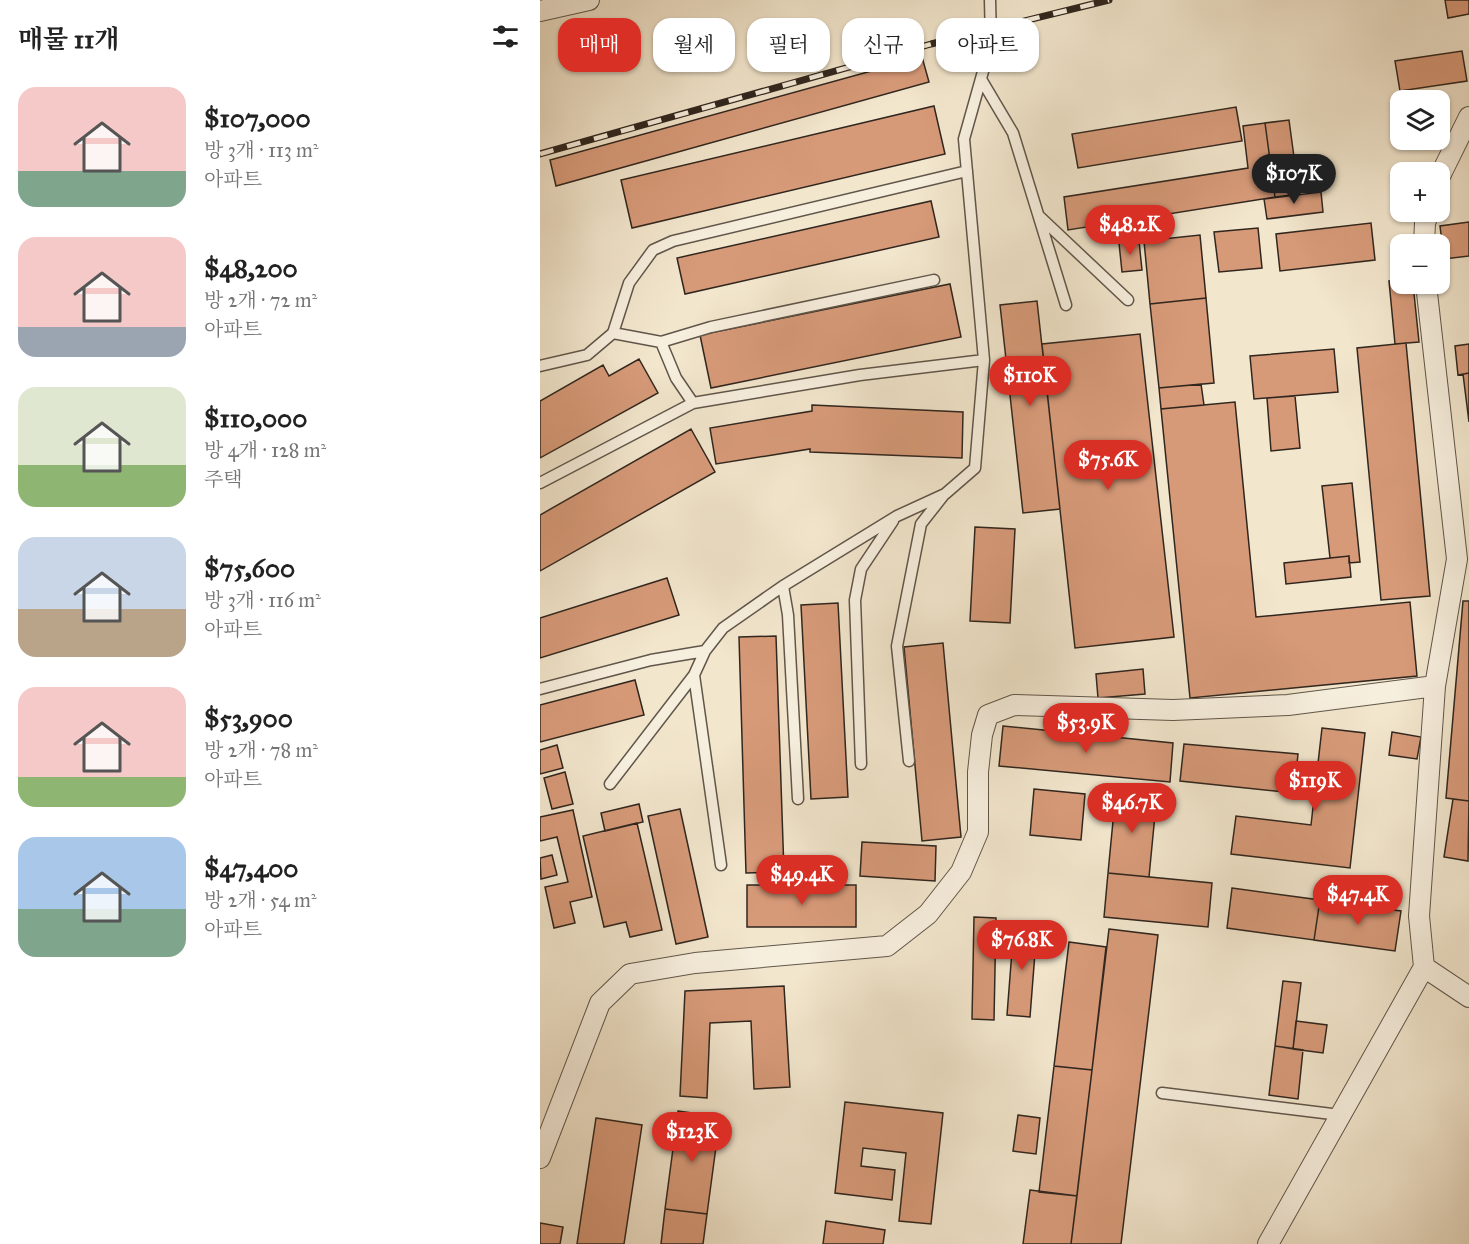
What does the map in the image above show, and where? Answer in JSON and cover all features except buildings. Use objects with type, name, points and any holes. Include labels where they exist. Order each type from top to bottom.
[{"type":"street","points":[[540,11],[589,0]]},
{"type":"street","points":[[1447,162],[1469,117]]},
{"type":"street","points":[[1268,1244],[1424,967],[1419,916],[1435,686],[1463,561],[1448,464],[1427,294]]},
{"type":"street","points":[[540,1158],[600,1003],[630,974],[695,963],[887,946],[928,914],[961,872],[978,832],[978,772],[982,735],[988,715],[1014,705],[1173,710],[1288,705],[1435,686]]},
{"type":"street","points":[[1424,967],[1469,996]]},
{"type":"lane","points":[[909,761],[897,646],[921,524],[945,494],[975,468],[984,360],[964,139],[991,43],[990,0]]},
{"type":"lane","points":[[981,79],[1013,133],[1066,305]]},
{"type":"lane","points":[[540,366],[587,355],[613,333],[629,283],[653,250],[673,242],[967,171]]},
{"type":"lane","points":[[1038,214],[1128,300]]},
{"type":"lane","points":[[613,333],[661,342],[711,327],[934,280]]},
{"type":"lane","points":[[661,342],[676,378],[693,403]]},
{"type":"lane","points":[[540,483],[693,403],[860,375],[984,360]]},
{"type":"lane","points":[[610,784],[694,675],[705,651],[723,628],[783,586],[897,516],[945,494]]},
{"type":"lane","points":[[861,764],[855,600],[861,569],[897,516]]},
{"type":"lane","points":[[783,586],[788,615],[798,799]]},
{"type":"lane","points":[[540,689],[651,660],[705,651]]},
{"type":"lane","points":[[694,675],[721,865]]},
{"type":"lane","points":[[1162,1093],[1340,1115]]},
{"type":"railway","points":[[540,154],[931,44],[1109,0]]}]
